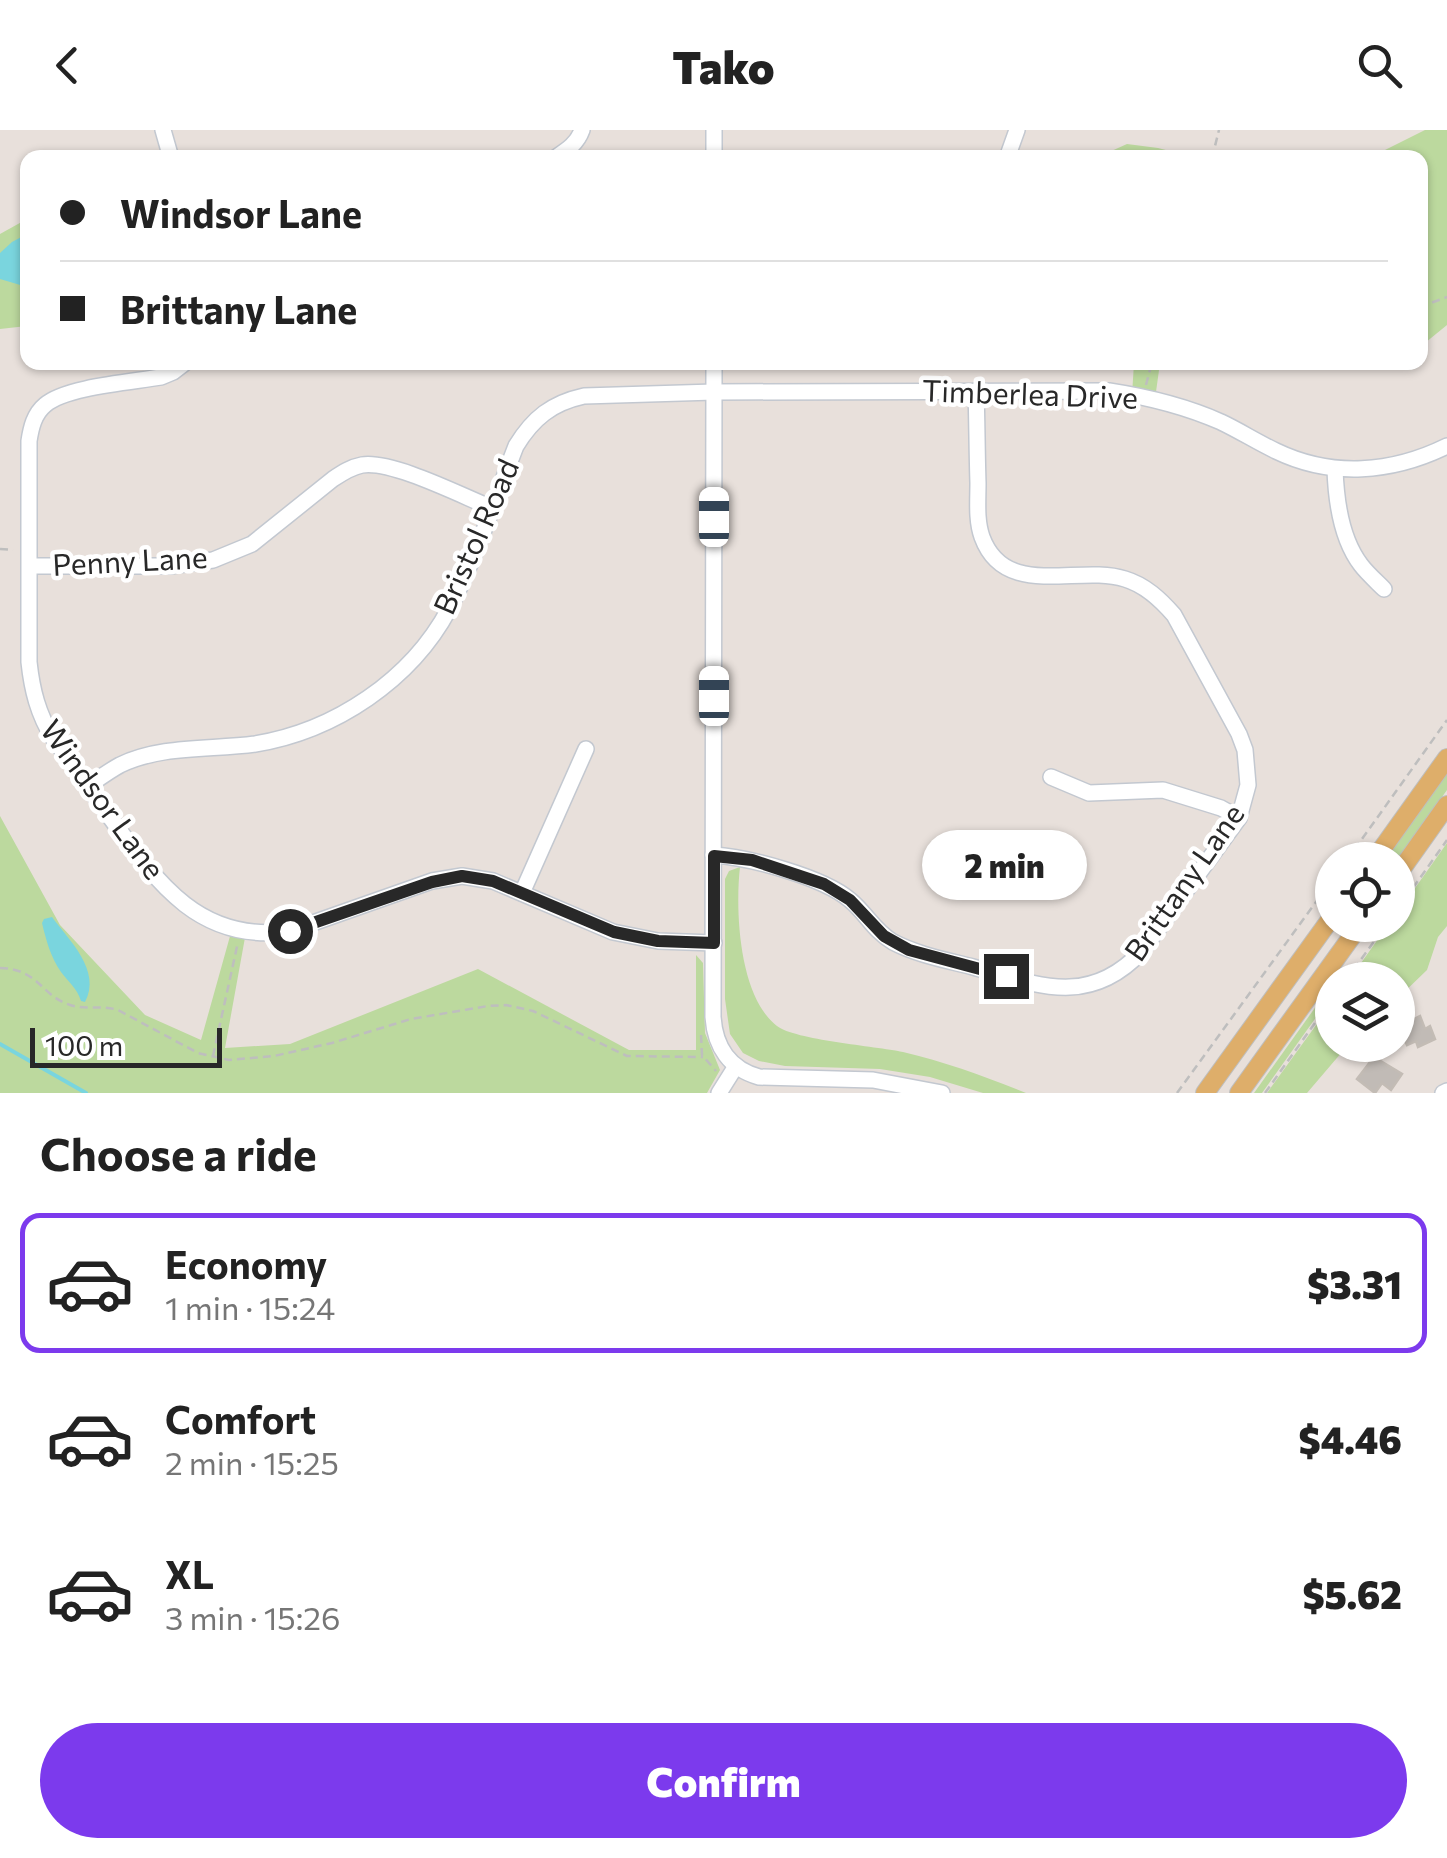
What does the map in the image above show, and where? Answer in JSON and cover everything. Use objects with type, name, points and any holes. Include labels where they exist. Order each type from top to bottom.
[{"type":"main road","points":[[1387,842],[1447,758]]},
{"type":"main road","points":[[1415,850],[1447,805]]},
{"type":"main road","points":[[1206,1093],[1315,941]]},
{"type":"main road","points":[[1239,1093],[1348,942]]},
{"type":"street","points":[[566,150],[582,130]]},
{"type":"street","name":"Windsor Lane","points":[[176,370],[160,377],[57,397],[44,405],[36,417],[28,441],[29,662],[34,695],[45,726],[142,862],[172,895],[209,921],[240,931],[274,934],[446,878],[479,878],[614,932],[658,941],[714,943]]},
{"type":"street","points":[[714,370],[714,1031],[722,1050],[748,1074],[766,1078],[873,1080],[942,1093]]},
{"type":"street","name":"Timberlea Drive","points":[[714,392],[1082,390],[1143,396],[1209,417],[1294,459],[1335,469],[1402,465],[1447,446]]},
{"type":"street","name":"Bristol Road","points":[[88,786],[139,758],[294,735],[342,715],[390,682],[439,625],[464,576],[516,446],[538,417],[553,406],[584,396],[714,392]]},
{"type":"street","name":"Brittany Lane","points":[[714,856],[752,860],[824,884],[850,900],[884,936],[909,950],[1039,986],[1068,988],[1102,981],[1131,964],[1239,818],[1248,785],[1245,750],[1164,603],[1124,578],[1018,573],[996,560],[987,548],[978,520],[976,392]]},
{"type":"street","name":"Penny Lane","points":[[30,566],[170,566],[214,560],[252,544],[362,458],[492,508]]},
{"type":"street","points":[[1335,469],[1336,492],[1348,540],[1359,563],[1384,589]]},
{"type":"street","points":[[522,893],[586,749]]},
{"type":"street","points":[[1051,777],[1089,793],[1162,790],[1222,808],[1239,818]]},
{"type":"street","points":[[719,1093],[736,1066]]},
{"type":"path","points":[[1143,396],[1150,370]]},
{"type":"path","points":[[1360,842],[1447,720]]},
{"type":"path","points":[[1415,884],[1447,840]]},
{"type":"path","points":[[1177,1093],[1315,903]]},
{"type":"path","points":[[213,1058],[240,931]]},
{"type":"path","points":[[0,968],[34,977],[64,1003],[85,1008],[110,1007],[213,1058],[274,1056],[411,1019],[506,1005],[532,1011],[627,1056],[703,1057]]},
{"type":"path","points":[[1265,1093],[1315,1023]]},
{"type":"green space","points":[[1425,130],[1447,130],[1447,325],[1428,340],[1428,150],[1385,150]]},
{"type":"green space","points":[[1127,144],[1166,150],[1114,150]]},
{"type":"green space","points":[[20,223],[20,327],[0,329],[0,234]]},
{"type":"green space","points":[[1134,370],[1159,370],[1155,399],[1132,395]]},
{"type":"green space","points":[[1447,773],[1447,790],[1410,842],[1397,842]]},
{"type":"green space","points":[[0,816],[60,925],[145,1015],[201,1040],[232,929],[246,932],[225,1048],[290,1044],[478,969],[629,1050],[696,1050],[696,955],[703,963],[705,1033],[720,1070],[707,1093],[0,1093]]},
{"type":"green space","points":[[1447,843],[1447,926],[1438,937],[1427,970],[1415,982],[1415,962],[1362,962],[1376,942],[1415,942],[1415,888]]},
{"type":"green space","points":[[740,867],[739,929],[747,974],[764,1013],[777,1026],[817,1039],[919,1056],[1026,1093],[983,1093],[930,1077],[880,1069],[785,1066],[743,1053],[730,1034],[725,999],[725,879],[729,871]]},
{"type":"green space","points":[[1315,1008],[1315,1019],[1262,1093],[1254,1093]]},
{"type":"green space","points":[[1315,1027],[1315,1062],[1333,1062],[1307,1093],[1267,1093]]},
{"type":"water","points":[[20,238],[20,285],[0,279],[0,253]]},
{"type":"water","points":[[52,917],[87,968],[89,990],[85,1002],[52,955],[42,923]]},
{"type":"building","points":[[1420,1016],[1425,1029],[1430,1026],[1435,1039],[1418,1047],[1415,1019]]},
{"type":"building","points":[[1370,1062],[1382,1062],[1402,1074],[1391,1090],[1382,1083],[1375,1093],[1357,1079]]},
{"type":"waterway","points":[[0,1044],[86,1093]]},
{"type":"route","points":[[290,931],[432,882],[462,876],[493,881],[590,924],[635,938],[714,943],[714,856],[740,857],[838,891],[875,929],[909,950],[1006,976]]}]
